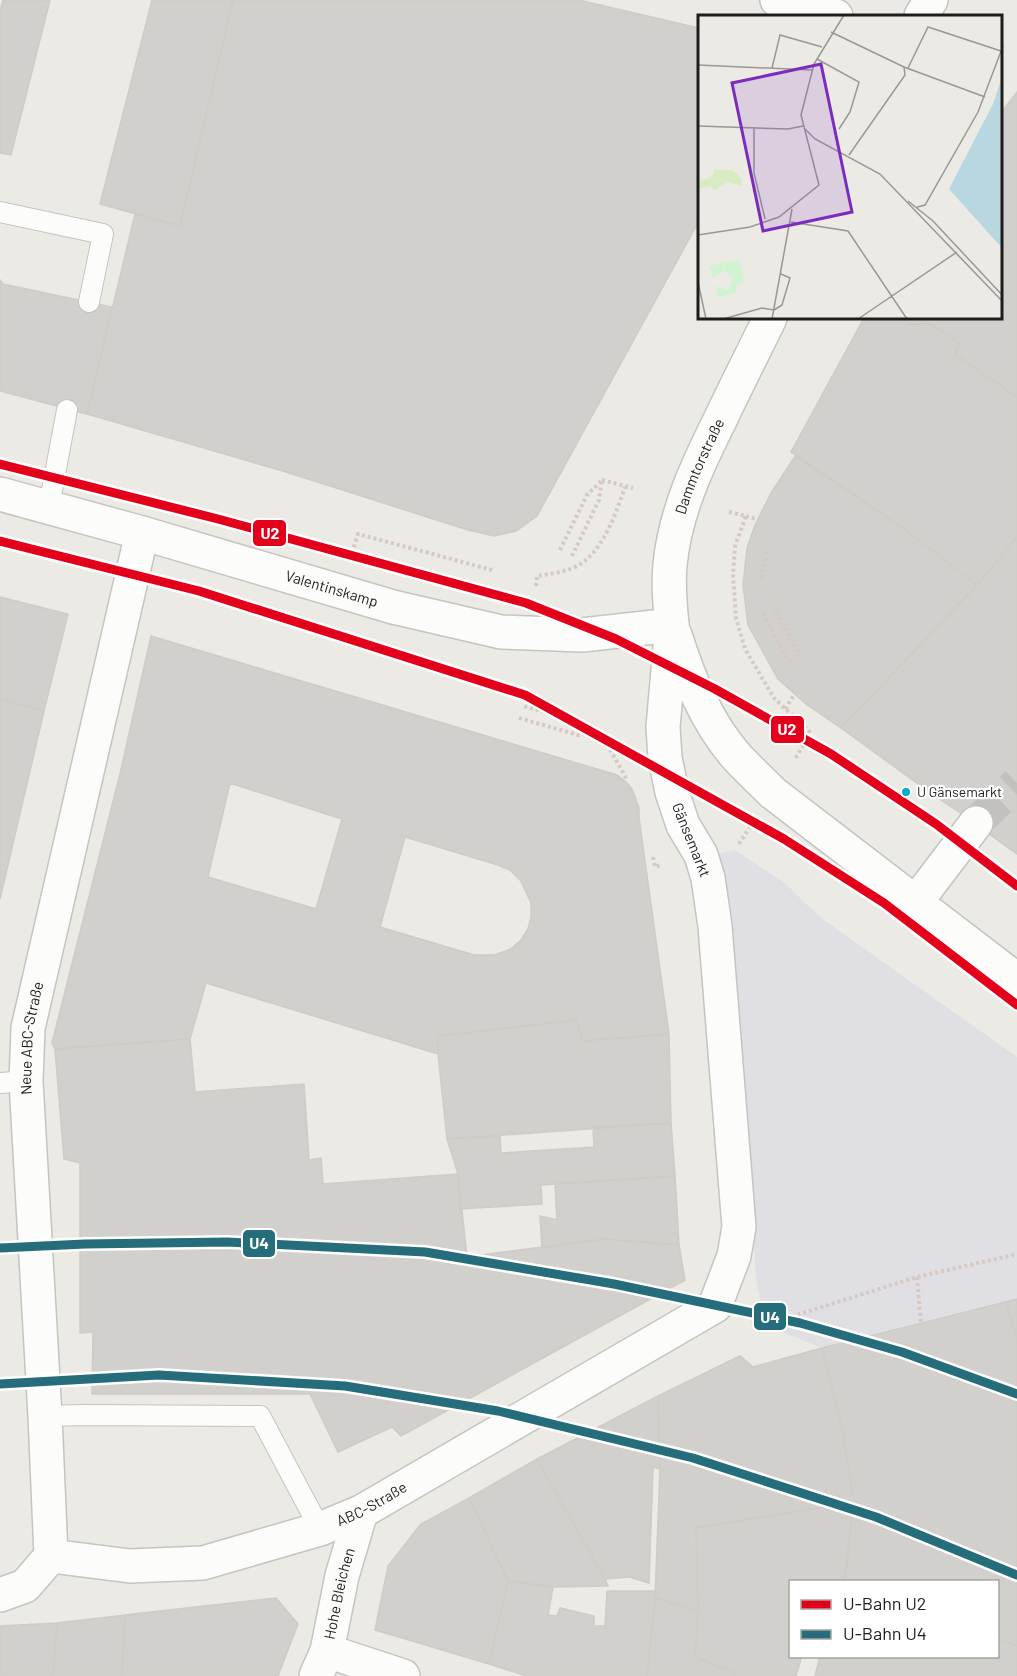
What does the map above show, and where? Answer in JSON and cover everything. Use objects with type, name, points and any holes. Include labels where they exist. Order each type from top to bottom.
[{"type":"street","points":[[777,0],[832,15]]},
{"type":"street","points":[[922,15],[931,0]]},
{"type":"street","name":"Dammtorstraße","points":[[672,625],[669,597],[670,564],[684,501],[701,458],[769,320]]},
{"type":"street","name":"Valentinskamp","points":[[0,494],[49,506],[403,610],[501,632],[582,635],[672,625]]},
{"type":"street","name":"Neue ABC-Straße","points":[[51,1556],[45,1416],[13,1082],[28,1028],[142,533]]},
{"type":"street","points":[[672,625],[700,703],[736,756],[773,793],[1017,980]]},
{"type":"street","name":"Gänsemarkt","points":[[672,625],[663,727],[665,758],[672,792],[683,825],[701,855],[708,878],[715,926],[739,1227],[734,1256],[715,1306]]},
{"type":"street","points":[[916,902],[976,823]]},
{"type":"street","name":"ABC-Straße","points":[[51,1556],[130,1566],[203,1563],[320,1529],[361,1512],[715,1306]]},
{"type":"street","name":"Hohe Bleichen","points":[[322,1664],[342,1576],[361,1512]]},
{"type":"street","points":[[0,1595],[25,1586],[51,1556]]},
{"type":"street","points":[[322,1664],[403,1676]]},
{"type":"lane","points":[[0,212],[103,234],[89,302]]},
{"type":"lane","points":[[49,506],[67,410]]},
{"type":"lane","points":[[45,1416],[260,1416],[320,1529]]},
{"type":"path","points":[[602,480],[633,488]]},
{"type":"path","points":[[560,550],[587,495],[602,480]]},
{"type":"path","points":[[572,556],[599,500],[602,480]]},
{"type":"path","points":[[536,586],[537,576],[581,564],[592,553],[613,521],[625,486]]},
{"type":"path","points":[[729,512],[756,519]]},
{"type":"path","points":[[746,516],[735,546],[733,574],[736,618],[745,649],[774,698],[811,733]]},
{"type":"path","points":[[340,591],[358,534],[492,570]]},
{"type":"path","points":[[761,578],[768,551]]},
{"type":"path","points":[[774,607],[800,656]]},
{"type":"path","points":[[763,613],[789,662]]},
{"type":"path","points":[[785,709],[795,695]]},
{"type":"path","points":[[519,718],[578,735],[594,732],[581,722],[523,706]]},
{"type":"path","points":[[701,855],[735,850],[773,793]]},
{"type":"path","points":[[715,1306],[765,1325],[917,1277],[1017,1254]]},
{"type":"path","points":[[917,1277],[921,1323]]},
{"type":"shaded area","points":[[735,850],[785,883],[824,920],[1017,1057],[1017,1299],[822,1348],[765,1325],[756,1278],[735,962],[718,854]]},
{"type":"building","points":[[3,0],[50,0],[11,155],[0,153],[0,12]]},
{"type":"building","points":[[152,0],[233,0],[180,226],[100,204]]},
{"type":"building","points":[[233,0],[579,0],[698,28],[698,223],[537,516],[516,531],[494,536],[468,530],[286,472],[87,414],[135,214],[180,226]]},
{"type":"building","points":[[1017,92],[1017,397],[955,354],[959,343],[929,323],[911,324],[904,320],[1002,320],[1002,111]]},
{"type":"building","points":[[0,280],[3,284],[112,307],[87,414],[0,391]]},
{"type":"building","points":[[863,320],[904,320],[911,324],[929,323],[959,343],[955,354],[1017,397],[1017,537],[977,585],[900,526],[791,452]]},
{"type":"building","points":[[795,456],[900,526],[977,585],[841,728],[806,704],[778,679],[748,625],[743,585],[747,548],[755,525],[771,493]]},
{"type":"building","points":[[1017,537],[1017,806],[988,833],[841,728],[977,585]]},
{"type":"building","points":[[0,597],[68,614],[44,711],[0,699]]},
{"type":"building","points":[[151,636],[617,775],[632,789],[639,808],[669,1034],[583,1041],[576,1020],[438,1036],[438,1054],[206,983],[190,1039],[55,1049],[52,1043],[120,774]],"holes":[[[230,783],[342,819],[316,909],[208,877]],[[405,837],[510,870],[521,881],[531,903],[528,929],[521,940],[511,949],[495,955],[474,955],[380,927]]]},
{"type":"building","points":[[0,699],[44,711],[0,899]]},
{"type":"building","points":[[1017,806],[1017,854],[988,833]]},
{"type":"building","points":[[576,1020],[583,1041],[669,1034],[671,1123],[447,1139],[438,1036]]},
{"type":"building","points":[[190,1039],[195,1092],[304,1084],[309,1160],[321,1158],[323,1184],[458,1174],[467,1257],[604,1239],[679,1245],[685,1280],[401,1436],[392,1427],[338,1452],[310,1394],[92,1394],[93,1332],[80,1333],[80,1163],[64,1159],[55,1049]]},
{"type":"building","points":[[671,1123],[675,1176],[541,1185],[542,1204],[460,1209],[458,1174],[447,1139],[500,1136],[501,1153],[594,1147],[593,1127]]},
{"type":"building","points":[[675,1176],[679,1245],[604,1239],[542,1248],[540,1216],[557,1220],[555,1184]]},
{"type":"building","points":[[1017,1299],[1017,1339],[1006,1302]]},
{"type":"building","points":[[1006,1302],[1017,1339],[1017,1646],[999,1638],[999,1580],[845,1580],[854,1502],[842,1428],[822,1348]]},
{"type":"building","points":[[822,1348],[842,1428],[854,1502],[696,1528],[698,1611],[655,1598],[660,1469],[658,1396],[740,1356],[753,1367]]},
{"type":"building","points":[[658,1396],[660,1469],[653,1467],[649,1583],[629,1577],[605,1579],[537,1459]]},
{"type":"building","points":[[537,1459],[608,1586],[553,1587],[508,1581],[469,1498]]},
{"type":"building","points":[[469,1498],[508,1581],[489,1664],[375,1630],[388,1566],[421,1524]]},
{"type":"building","points":[[854,1502],[844,1580],[789,1580],[789,1658],[801,1658],[796,1676],[735,1676],[735,1673],[695,1657],[698,1611],[696,1528]]},
{"type":"building","points":[[508,1581],[553,1587],[548,1615],[557,1616],[560,1608],[594,1616],[594,1626],[605,1626],[607,1591],[656,1591],[647,1676],[527,1676],[489,1664]]},
{"type":"building","points":[[276,1598],[298,1624],[278,1676],[122,1676],[125,1615]]},
{"type":"building","points":[[655,1598],[698,1611],[695,1657],[735,1673],[735,1676],[647,1676]]},
{"type":"building","points":[[125,1615],[122,1676],[53,1676],[57,1623]]},
{"type":"building","points":[[57,1623],[53,1676],[0,1676],[0,1626]]},
{"type":"building","points":[[999,1638],[1017,1646],[1017,1676],[815,1676],[820,1658],[999,1658]]},
{"type":"tunnel","points":[[976,823],[1017,783]]},
{"type":"metro line","name":"U2","points":[[0,464],[218,519],[526,603],[616,639],[715,689],[831,754],[936,824],[1017,886]]},
{"type":"metro line","name":"U2","points":[[0,541],[199,591],[525,695],[784,839],[884,903],[1017,1005]]},
{"type":"metro line","name":"U4","points":[[0,1248],[227,1242],[425,1252],[614,1284],[800,1323],[902,1352],[1017,1394]]},
{"type":"metro line","name":"U4","points":[[0,1384],[159,1375],[345,1386],[498,1411],[693,1458],[876,1517],[1017,1575]]},
{"type":"place","name":"U Gänsemarkt","points":[[906,792]]}]
